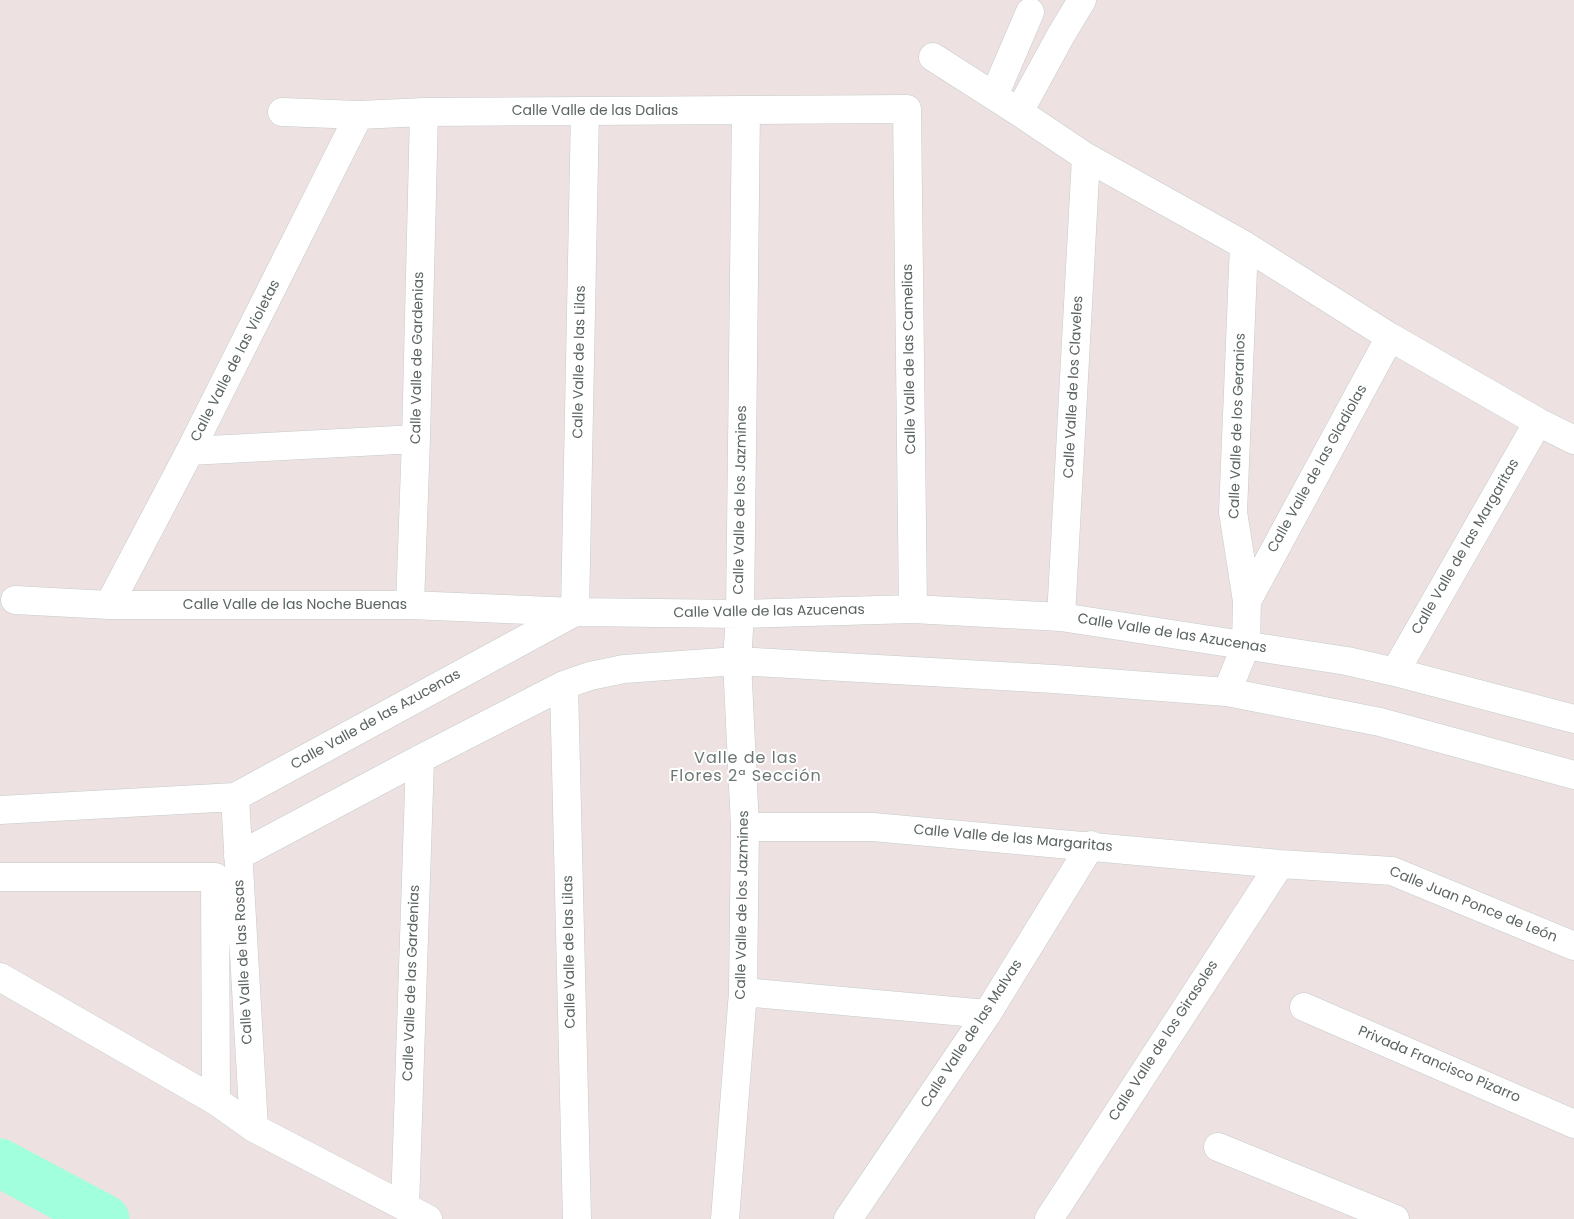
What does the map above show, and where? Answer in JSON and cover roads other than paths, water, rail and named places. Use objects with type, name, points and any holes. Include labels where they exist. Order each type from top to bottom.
[{"type":"street","points":[[1019,112],[1082,0]]},
{"type":"street","points":[[994,96],[1022,6],[1061,35]]},
{"type":"street","points":[[933,57],[1086,157],[1244,244],[1390,337],[1538,422],[1574,440]]},
{"type":"street","name":"Calle Valle de los Jazmines","points":[[726,1219],[743,992],[745,827],[737,661],[740,614],[746,110]]},
{"type":"street","name":"Calle Valle de las Dalias","points":[[282,112],[359,115],[424,112],[907,110]]},
{"type":"street","name":"Calle Valle de las Camelias","points":[[907,110],[913,609]]},
{"type":"street","name":"Calle Valle de las Lilas","points":[[575,612],[585,111]]},
{"type":"street","name":"Calle Valle de Gardenias","points":[[410,605],[424,112]]},
{"type":"street","name":"Calle Valle de las Violetas","points":[[109,605],[190,451],[359,115]]},
{"type":"street","name":"Calle Valle de los Claveles","points":[[1061,617],[1086,157]]},
{"type":"street","name":"Calle Valle de los Geranios","points":[[1227,692],[1246,645],[1246,600],[1233,512],[1244,244]]},
{"type":"street","name":"Calle Valle de las Gladiolas","points":[[1246,600],[1390,337]]},
{"type":"street","name":"Calle Valle de las Margaritas","points":[[1395,672],[1538,422]]},
{"type":"street","points":[[190,451],[416,439]]},
{"type":"street","name":"Calle Valle de las Noche Buenas","points":[[15,600],[109,605],[410,605],[575,612]]},
{"type":"street","name":"Calle Valle de las Azucenas","points":[[0,810],[236,797],[575,612],[740,614],[913,609],[1061,617],[1347,662],[1395,672],[1574,719]]},
{"type":"street","points":[[238,856],[564,685],[590,676],[624,670],[737,661],[1054,679],[1227,692],[1380,722],[1574,775]]},
{"type":"street","name":"Calle Valle de las Lilas","points":[[564,685],[577,1219]]},
{"type":"street","name":"Calle Valle de las Gardenias","points":[[417,1213],[420,759]]},
{"type":"street","name":"Calle Valle de las Rosas","points":[[236,797],[254,1128]]},
{"type":"street","name":"Calle Valle de las Margaritas","points":[[745,827],[873,827],[1091,845],[1280,864]]},
{"type":"street","name":"Calle Valle de las Malvas","points":[[848,1219],[987,1014],[1091,845]]},
{"type":"street","name":"Calle Juan Ponce de León","points":[[1280,864],[1392,871],[1574,946]]},
{"type":"street","name":"Calle Valle de los Girasoles","points":[[1048,1219],[1280,864]]},
{"type":"street","points":[[0,877],[215,877],[216,1101]]},
{"type":"street","points":[[0,977],[216,1101],[254,1128],[417,1213]]},
{"type":"street","points":[[743,992],[987,1014]]},
{"type":"street","name":"Privada Francisco Pizarro","points":[[1304,1007],[1574,1124]]},
{"type":"street","points":[[1218,1147],[1394,1219]]},
{"type":"waterway","points":[[0,1163],[105,1219]]},
{"type":"district","name":"Valle de las Flores 2ª Sección","points":[[746,768]]}]
